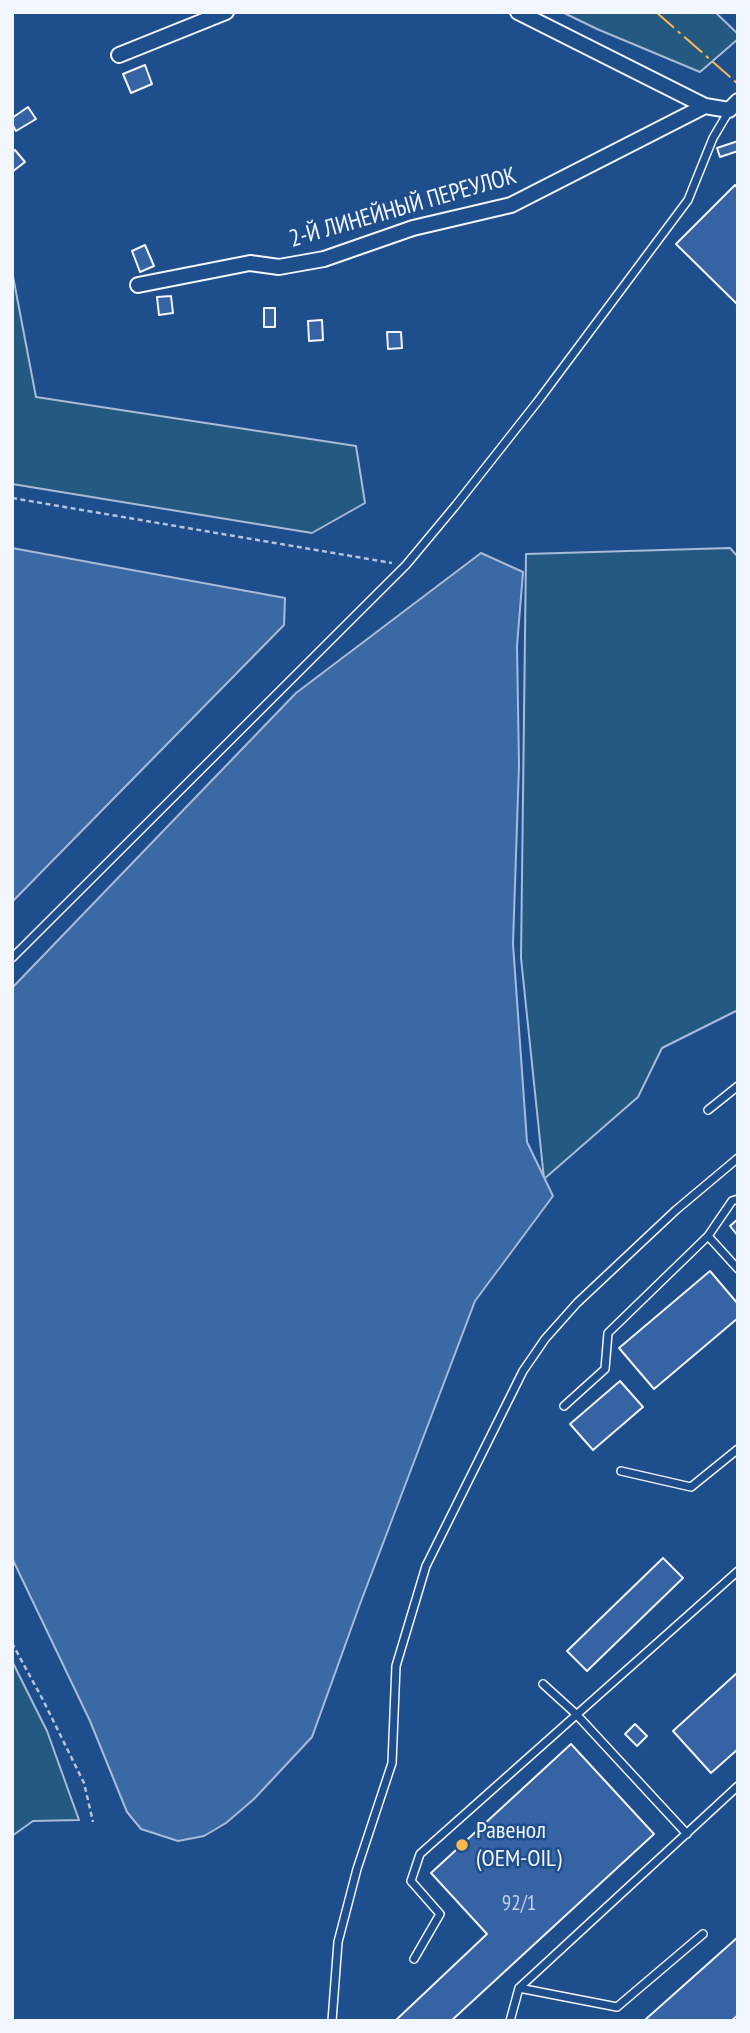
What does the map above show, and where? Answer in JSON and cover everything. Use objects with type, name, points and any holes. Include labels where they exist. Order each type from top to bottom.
[{"type":"street","points":[[119,55],[226,12]]},
{"type":"street","points":[[518,12],[705,106],[733,106]]},
{"type":"street","name":"2-Й ЛИНЕЙНЫЙ ПЕРЕУЛОК","points":[[138,285],[250,263],[279,267],[324,260],[413,228],[511,205],[705,106]]},
{"type":"lane","points":[[12,958],[405,565],[456,505],[538,401],[688,200],[713,138],[733,106]]},
{"type":"lane","points":[[708,1110],[738,1086]]},
{"type":"lane","points":[[332,2021],[338,1942],[357,1869],[391,1763],[396,1665],[426,1566],[523,1371],[545,1339],[577,1303],[676,1210],[738,1158]]},
{"type":"lane","points":[[564,1406],[605,1369],[608,1333],[708,1236],[732,1201],[738,1199]]},
{"type":"lane","points":[[708,1236],[738,1269]]},
{"type":"lane","points":[[621,1471],[691,1488],[738,1449]]},
{"type":"lane","points":[[414,1959],[440,1914],[411,1881],[420,1854],[738,1571]]},
{"type":"lane","points":[[543,1684],[576,1714],[687,1834]]},
{"type":"lane","points":[[510,2021],[519,1988],[738,1786]]},
{"type":"lane","points":[[519,1988],[617,2007],[704,1934]]},
{"type":"path","points":[[12,498],[405,565]]},
{"type":"path","points":[[12,1643],[84,1783],[93,1822]]},
{"type":"shaded area","points":[[562,12],[715,12],[738,34],[738,39],[700,72]]},
{"type":"shaded area","points":[[12,271],[36,397],[356,446],[365,503],[312,533],[12,484]]},
{"type":"shaded area","points":[[12,548],[285,598],[284,625],[12,902]]},
{"type":"shaded area","points":[[730,548],[738,557],[738,1010],[662,1048],[638,1097],[544,1179],[521,958],[526,554]]},
{"type":"shaded area","points":[[481,553],[523,572],[517,646],[519,765],[513,944],[527,1142],[553,1196],[475,1301],[312,1737],[254,1799],[226,1823],[204,1836],[178,1841],[141,1829],[127,1812],[90,1721],[12,1558],[12,988],[296,693]]},
{"type":"shaded area","points":[[12,1661],[47,1731],[79,1820],[33,1821],[12,1836]]},
{"type":"building","points":[[145,65],[152,84],[131,93],[123,74]]},
{"type":"building","points":[[28,107],[36,119],[16,131],[12,118]]},
{"type":"building","points":[[738,141],[738,151],[720,157],[717,148]]},
{"type":"building","points":[[15,150],[25,162],[12,172],[12,152]]},
{"type":"building","points":[[735,185],[738,189],[738,305],[676,244]]},
{"type":"building","points":[[145,245],[154,266],[140,272],[132,251]]},
{"type":"building","points":[[171,296],[173,313],[159,315],[157,297]]},
{"type":"building","points":[[264,308],[275,308],[275,327],[264,327]]},
{"type":"building","points":[[322,320],[323,340],[309,341],[308,321]]},
{"type":"building","points":[[387,332],[401,332],[402,348],[388,349]]},
{"type":"building","points":[[738,1219],[738,1236],[730,1226]]},
{"type":"building","points":[[710,1271],[738,1304],[738,1318],[654,1389],[619,1348]]},
{"type":"building","points":[[620,1381],[643,1407],[593,1450],[570,1424]]},
{"type":"building","points":[[663,1558],[683,1578],[587,1671],[567,1651]]},
{"type":"building","points":[[738,1672],[738,1749],[711,1773],[673,1731]]},
{"type":"building","points":[[635,1724],[647,1736],[637,1746],[625,1734]]},
{"type":"building","points":[[571,1744],[654,1834],[451,2021],[395,2021],[487,1934],[431,1873]]},
{"type":"building","points":[[738,1937],[738,2015],[731,2021],[646,2019]]},
{"type":"power","points":[[656,12],[738,84]]},
{"type":"place","name":"Равенол (OEM-OIL)","points":[[462,1845]]}]
